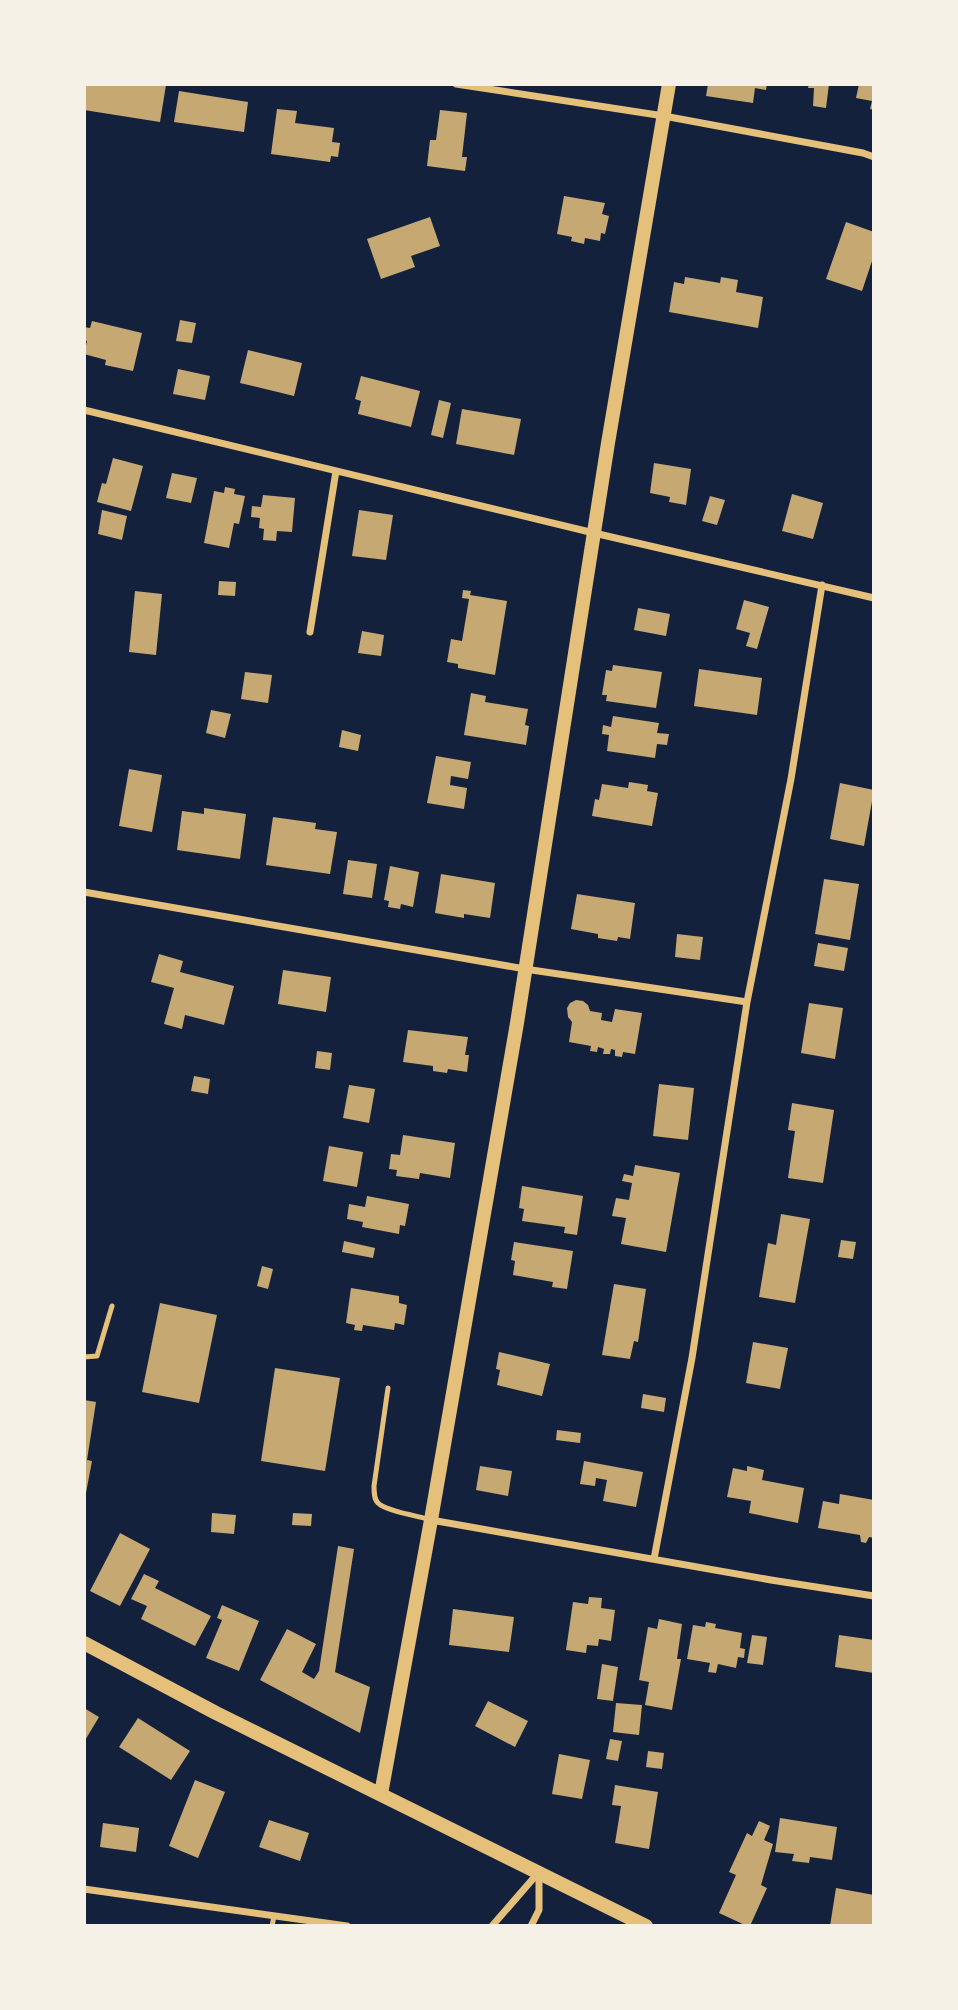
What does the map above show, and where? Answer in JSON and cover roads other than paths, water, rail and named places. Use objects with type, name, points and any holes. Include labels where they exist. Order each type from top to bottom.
[{"type":"main road","points":[[380,1794],[431,1520],[525,969],[594,533],[670,84]]},
{"type":"main road","points":[[84,1643],[216,1713],[646,1926]]},
{"type":"street","points":[[456,84],[664,117],[874,157]]},
{"type":"street","points":[[84,410],[874,598]]},
{"type":"street","points":[[310,632],[336,471]]},
{"type":"street","points":[[654,1559],[692,1358],[747,1002],[791,779],[822,585]]},
{"type":"street","points":[[84,892],[525,969],[747,1002]]},
{"type":"street","points":[[431,1520],[874,1596]]},
{"type":"street","points":[[492,1926],[539,1872]]},
{"type":"street","points":[[531,1926],[539,1910],[539,1872]]},
{"type":"street","points":[[84,1889],[347,1926]]},
{"type":"lane","points":[[84,1357],[97,1356],[112,1306]]},
{"type":"lane","points":[[388,1388],[373,1486],[374,1496],[377,1503],[386,1508],[431,1520]]},
{"type":"lane","points":[[272,1926],[274,1916]]}]
